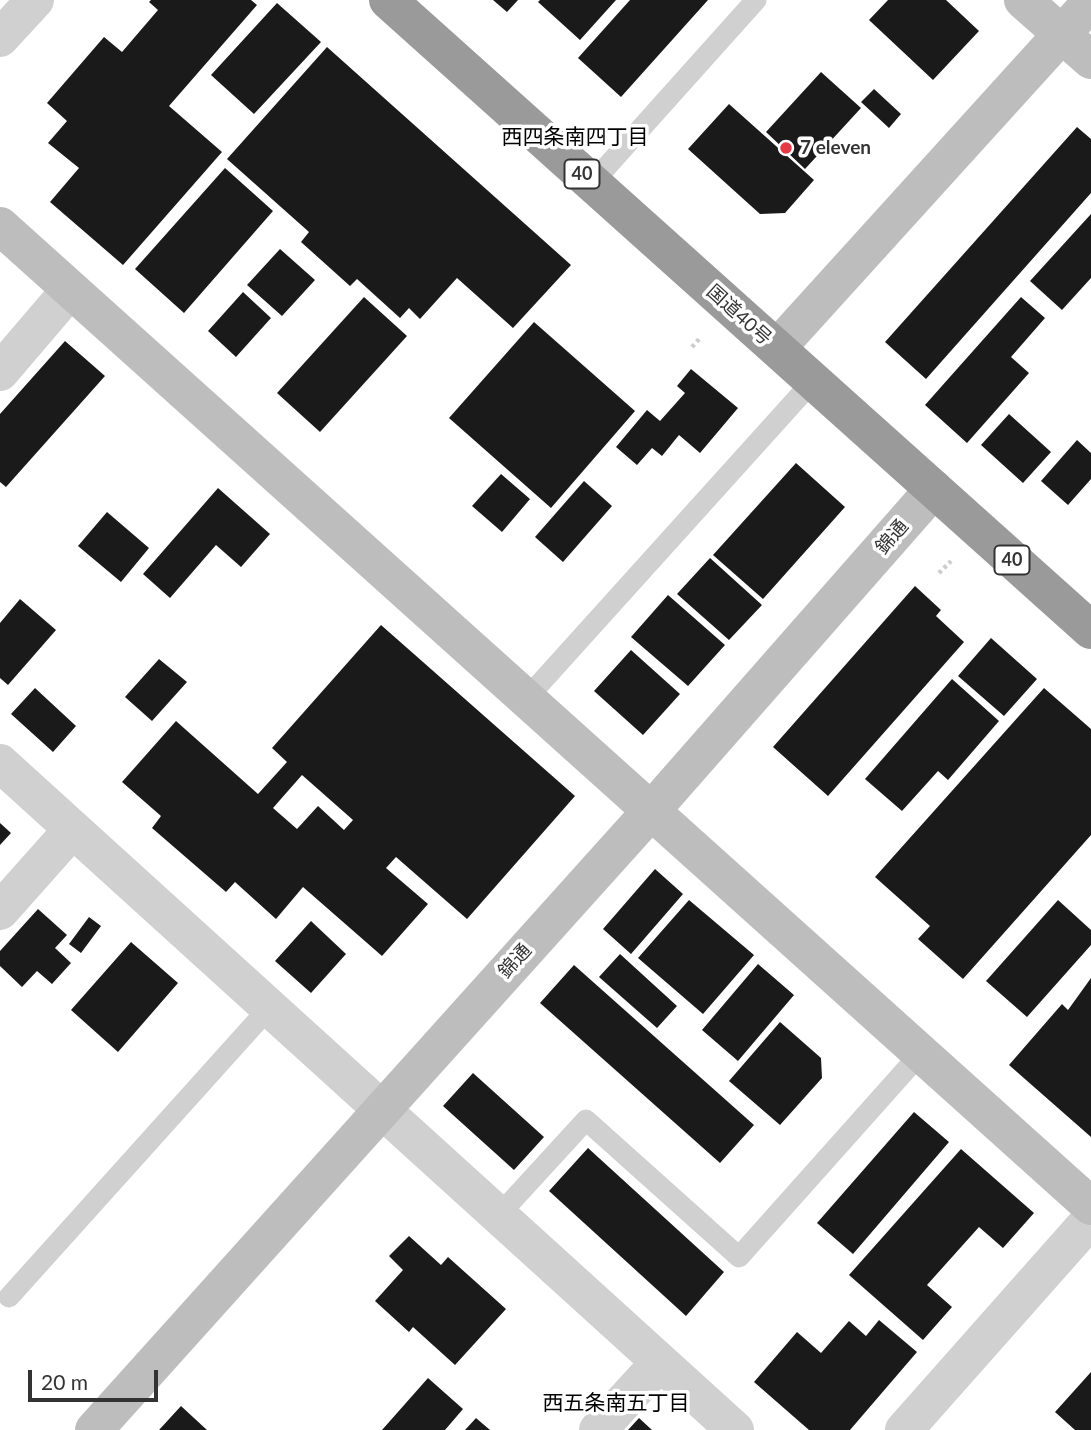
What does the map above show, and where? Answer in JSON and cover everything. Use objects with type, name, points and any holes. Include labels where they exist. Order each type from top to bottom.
[{"type":"highway","name":"国道40号","points":[[388,0],[1091,630]]},
{"type":"street","points":[[0,38],[35,0]]},
{"type":"street","points":[[1023,0],[1091,60]]},
{"type":"street","points":[[777,348],[1091,2]]},
{"type":"street","points":[[0,226],[1091,1206]]},
{"type":"street","points":[[0,372],[70,290]]},
{"type":"street","name":"錦通","points":[[94,1430],[380,1109],[651,811],[934,489]]},
{"type":"street","points":[[0,763],[735,1430]]},
{"type":"street","points":[[0,911],[72,830]]},
{"type":"street","points":[[904,1430],[1091,1219]]},
{"type":"street","points":[[598,1430],[660,1362]]},
{"type":"lane","points":[[592,183],[756,0]]},
{"type":"lane","points":[[526,698],[813,381]]},
{"type":"lane","points":[[9,1297],[269,1008]]},
{"type":"lane","points":[[498,1216],[586,1120],[739,1257],[921,1053]]},
{"type":"building","points":[[251,0],[257,5],[169,106],[222,152],[123,265],[50,202],[79,168],[48,143],[67,121],[47,103],[104,37],[122,52],[158,10],[149,2]]},
{"type":"building","points":[[493,0],[518,0],[507,12]]},
{"type":"building","points":[[616,0],[580,40],[538,2]]},
{"type":"building","points":[[630,0],[708,0],[621,97],[578,58]]},
{"type":"building","points":[[888,0],[946,0],[979,31],[933,80],[869,20]]},
{"type":"building","points":[[277,3],[321,42],[254,114],[211,75]]},
{"type":"building","points":[[327,47],[571,265],[513,328],[457,278],[420,319],[409,308],[400,318],[357,279],[350,286],[301,242],[309,232],[227,159]]},
{"type":"building","points":[[821,72],[861,108],[805,169],[766,132]]},
{"type":"building","points":[[874,89],[901,114],[889,128],[861,102]]},
{"type":"building","points":[[729,104],[814,180],[785,213],[760,214],[688,149]]},
{"type":"building","points":[[1077,127],[1091,139],[1091,193],[926,379],[885,342]]},
{"type":"building","points":[[225,168],[273,211],[184,313],[135,269]]},
{"type":"building","points":[[1091,214],[1091,278],[1062,310],[1030,281]]},
{"type":"building","points":[[280,249],[315,280],[282,316],[247,285]]},
{"type":"building","points":[[243,292],[271,318],[236,357],[208,331]]},
{"type":"building","points":[[364,297],[407,336],[320,432],[277,393]]},
{"type":"building","points":[[1021,297],[1045,318],[1011,357],[1029,373],[967,443],[925,405]]},
{"type":"building","points":[[534,322],[635,411],[551,508],[449,418]]},
{"type":"building","points":[[65,341],[105,376],[6,487],[0,482],[0,414]]},
{"type":"building","points":[[691,369],[738,408],[700,453],[679,435],[662,456],[652,448],[637,465],[616,447],[647,410],[660,421],[685,393],[677,386]]},
{"type":"building","points":[[1009,414],[1051,452],[1023,483],[981,445]]},
{"type":"building","points":[[1077,440],[1091,453],[1091,479],[1068,505],[1041,481]]},
{"type":"building","points":[[796,463],[845,507],[763,599],[713,555]]},
{"type":"building","points":[[501,474],[530,499],[502,532],[472,506]]},
{"type":"building","points":[[584,481],[612,506],[563,562],[535,537]]},
{"type":"building","points":[[218,488],[270,534],[241,567],[216,545],[170,598],[143,574]]},
{"type":"building","points":[[107,512],[149,548],[121,582],[78,546]]},
{"type":"building","points":[[710,558],[762,605],[729,640],[677,594]]},
{"type":"building","points":[[915,586],[941,610],[936,616],[964,642],[828,796],[773,747]]},
{"type":"building","points":[[668,595],[725,645],[688,686],[631,637]]},
{"type":"building","points":[[20,599],[56,630],[8,685],[0,678],[0,623]]},
{"type":"building","points":[[381,625],[575,796],[467,919],[396,857],[386,868],[428,904],[382,956],[303,887],[276,919],[235,882],[226,892],[152,828],[161,816],[122,782],[176,721],[258,794],[287,762],[272,748]],"holes":[[[302,775],[353,820],[344,830],[318,806],[297,829],[273,808]]]},
{"type":"building","points":[[991,638],[1037,679],[1004,716],[958,676]]},
{"type":"building","points":[[631,650],[680,694],[643,735],[594,691]]},
{"type":"building","points":[[159,659],[187,682],[152,721],[125,697]]},
{"type":"building","points":[[952,679],[999,721],[948,780],[938,771],[902,811],[865,779]]},
{"type":"building","points":[[35,688],[76,726],[53,752],[11,714]]},
{"type":"building","points":[[1044,688],[1091,729],[1091,835],[963,979],[918,939],[930,926],[875,877]]},
{"type":"building","points":[[0,823],[11,833],[0,845]]},
{"type":"building","points":[[655,869],[683,894],[631,954],[603,929]]},
{"type":"building","points":[[689,900],[754,955],[703,1014],[638,958]]},
{"type":"building","points":[[1058,900],[1091,930],[1091,945],[1027,1017],[986,981]]},
{"type":"building","points":[[38,909],[67,935],[55,948],[71,963],[52,984],[37,971],[22,987],[0,966],[0,951]]},
{"type":"building","points":[[89,917],[101,926],[81,953],[69,944]]},
{"type":"building","points":[[311,921],[346,954],[311,993],[275,961]]},
{"type":"building","points":[[131,942],[178,983],[118,1052],[71,1010]]},
{"type":"building","points":[[620,954],[677,1006],[657,1028],[599,977]]},
{"type":"building","points":[[758,964],[794,995],[738,1061],[702,1030]]},
{"type":"building","points":[[574,965],[754,1125],[720,1163],[540,1003]]},
{"type":"building","points":[[1091,978],[1091,1137],[1009,1065],[1062,1004],[1068,1010]]},
{"type":"building","points":[[780,1022],[821,1058],[822,1078],[780,1125],[729,1081]]},
{"type":"building","points":[[473,1073],[544,1137],[514,1170],[443,1106]]},
{"type":"building","points":[[914,1112],[949,1142],[853,1254],[817,1223]]},
{"type":"building","points":[[588,1148],[724,1272],[686,1316],[549,1191]]},
{"type":"building","points":[[961,1149],[1034,1213],[1003,1248],[979,1227],[927,1285],[952,1307],[923,1340],[849,1275]]},
{"type":"building","points":[[409,1236],[441,1265],[448,1257],[506,1309],[455,1365],[413,1327],[409,1332],[375,1301],[403,1270],[389,1256]]},
{"type":"building","points":[[879,1320],[917,1352],[850,1430],[809,1430],[754,1382],[797,1332],[821,1353],[849,1321],[866,1336]]},
{"type":"building","points":[[1091,1372],[1091,1430],[1075,1430],[1055,1412]]},
{"type":"building","points":[[428,1378],[463,1409],[445,1430],[382,1430]]},
{"type":"building","points":[[181,1406],[207,1430],[159,1430]]},
{"type":"building","points":[[476,1418],[490,1430],[465,1430]]},
{"type":"building","points":[[639,1418],[652,1430],[628,1430]]},
{"type":"place","name":"7 eleven","points":[[786,148]]},
{"type":"district","name":"西四条南四丁目","points":[[575,137]]},
{"type":"district","name":"西五条南五丁目","points":[[616,1403]]}]
